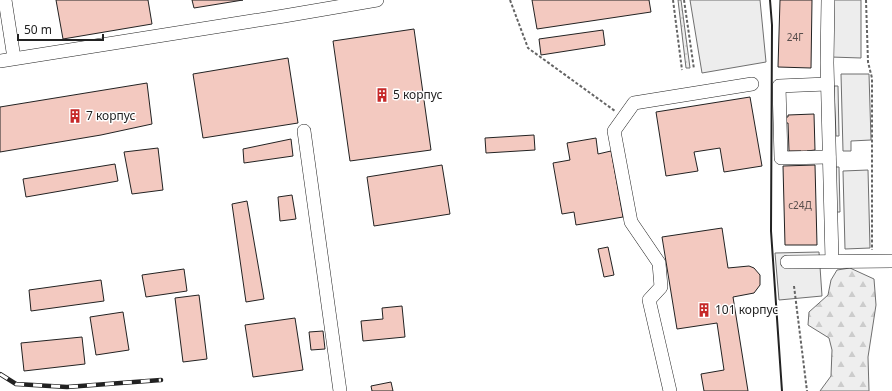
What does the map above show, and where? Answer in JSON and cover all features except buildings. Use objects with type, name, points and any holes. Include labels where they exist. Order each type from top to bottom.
[{"type":"lane","points":[[5,0],[14,58]]},
{"type":"lane","points":[[0,61],[377,0]]},
{"type":"lane","points":[[828,0],[827,84],[832,260]]},
{"type":"lane","points":[[670,391],[649,300],[661,287],[659,263],[631,222],[614,131],[634,103],[752,84]]},
{"type":"lane","points":[[827,84],[779,86],[781,158],[829,157]]},
{"type":"lane","points":[[304,131],[340,391]]},
{"type":"lane","points":[[787,262],[832,260],[892,261]]},
{"type":"path","points":[[510,0],[528,48],[624,117]]},
{"type":"path","points":[[673,0],[682,70]]},
{"type":"path","points":[[684,0],[694,69]]},
{"type":"path","points":[[866,0],[868,62],[872,78],[872,261]]},
{"type":"path","points":[[794,286],[807,391]]},
{"type":"green space","points":[[678,0],[681,0],[690,68],[686,68]]},
{"type":"green space","points":[[850,268],[874,279],[876,305],[868,357],[869,391],[820,391],[831,376],[832,350],[829,338],[808,325],[809,312],[828,295],[831,280],[837,270]]},
{"type":"shaded area","points":[[690,0],[760,0],[766,62],[702,73]]},
{"type":"shaded area","points":[[832,0],[861,0],[861,58],[831,57]]},
{"type":"shaded area","points":[[841,74],[869,74],[871,140],[851,141],[851,151],[843,151]]},
{"type":"shaded area","points":[[834,86],[838,86],[839,136],[836,136]]},
{"type":"shaded area","points":[[835,167],[839,167],[840,212],[836,212]]},
{"type":"shaded area","points":[[868,170],[870,248],[845,249],[843,171]]},
{"type":"shaded area","points":[[819,252],[822,296],[779,300],[775,253]]},
{"type":"railway","points":[[0,374],[16,384],[67,387],[161,380]]},
{"type":"wall","points":[[770,0],[772,25],[771,231],[782,391]]},
{"type":"place","name":"5 корпус","points":[[382,95]]},
{"type":"place","name":"7 корпус","points":[[75,116]]},
{"type":"place","name":"101 корпус","points":[[704,310]]}]
